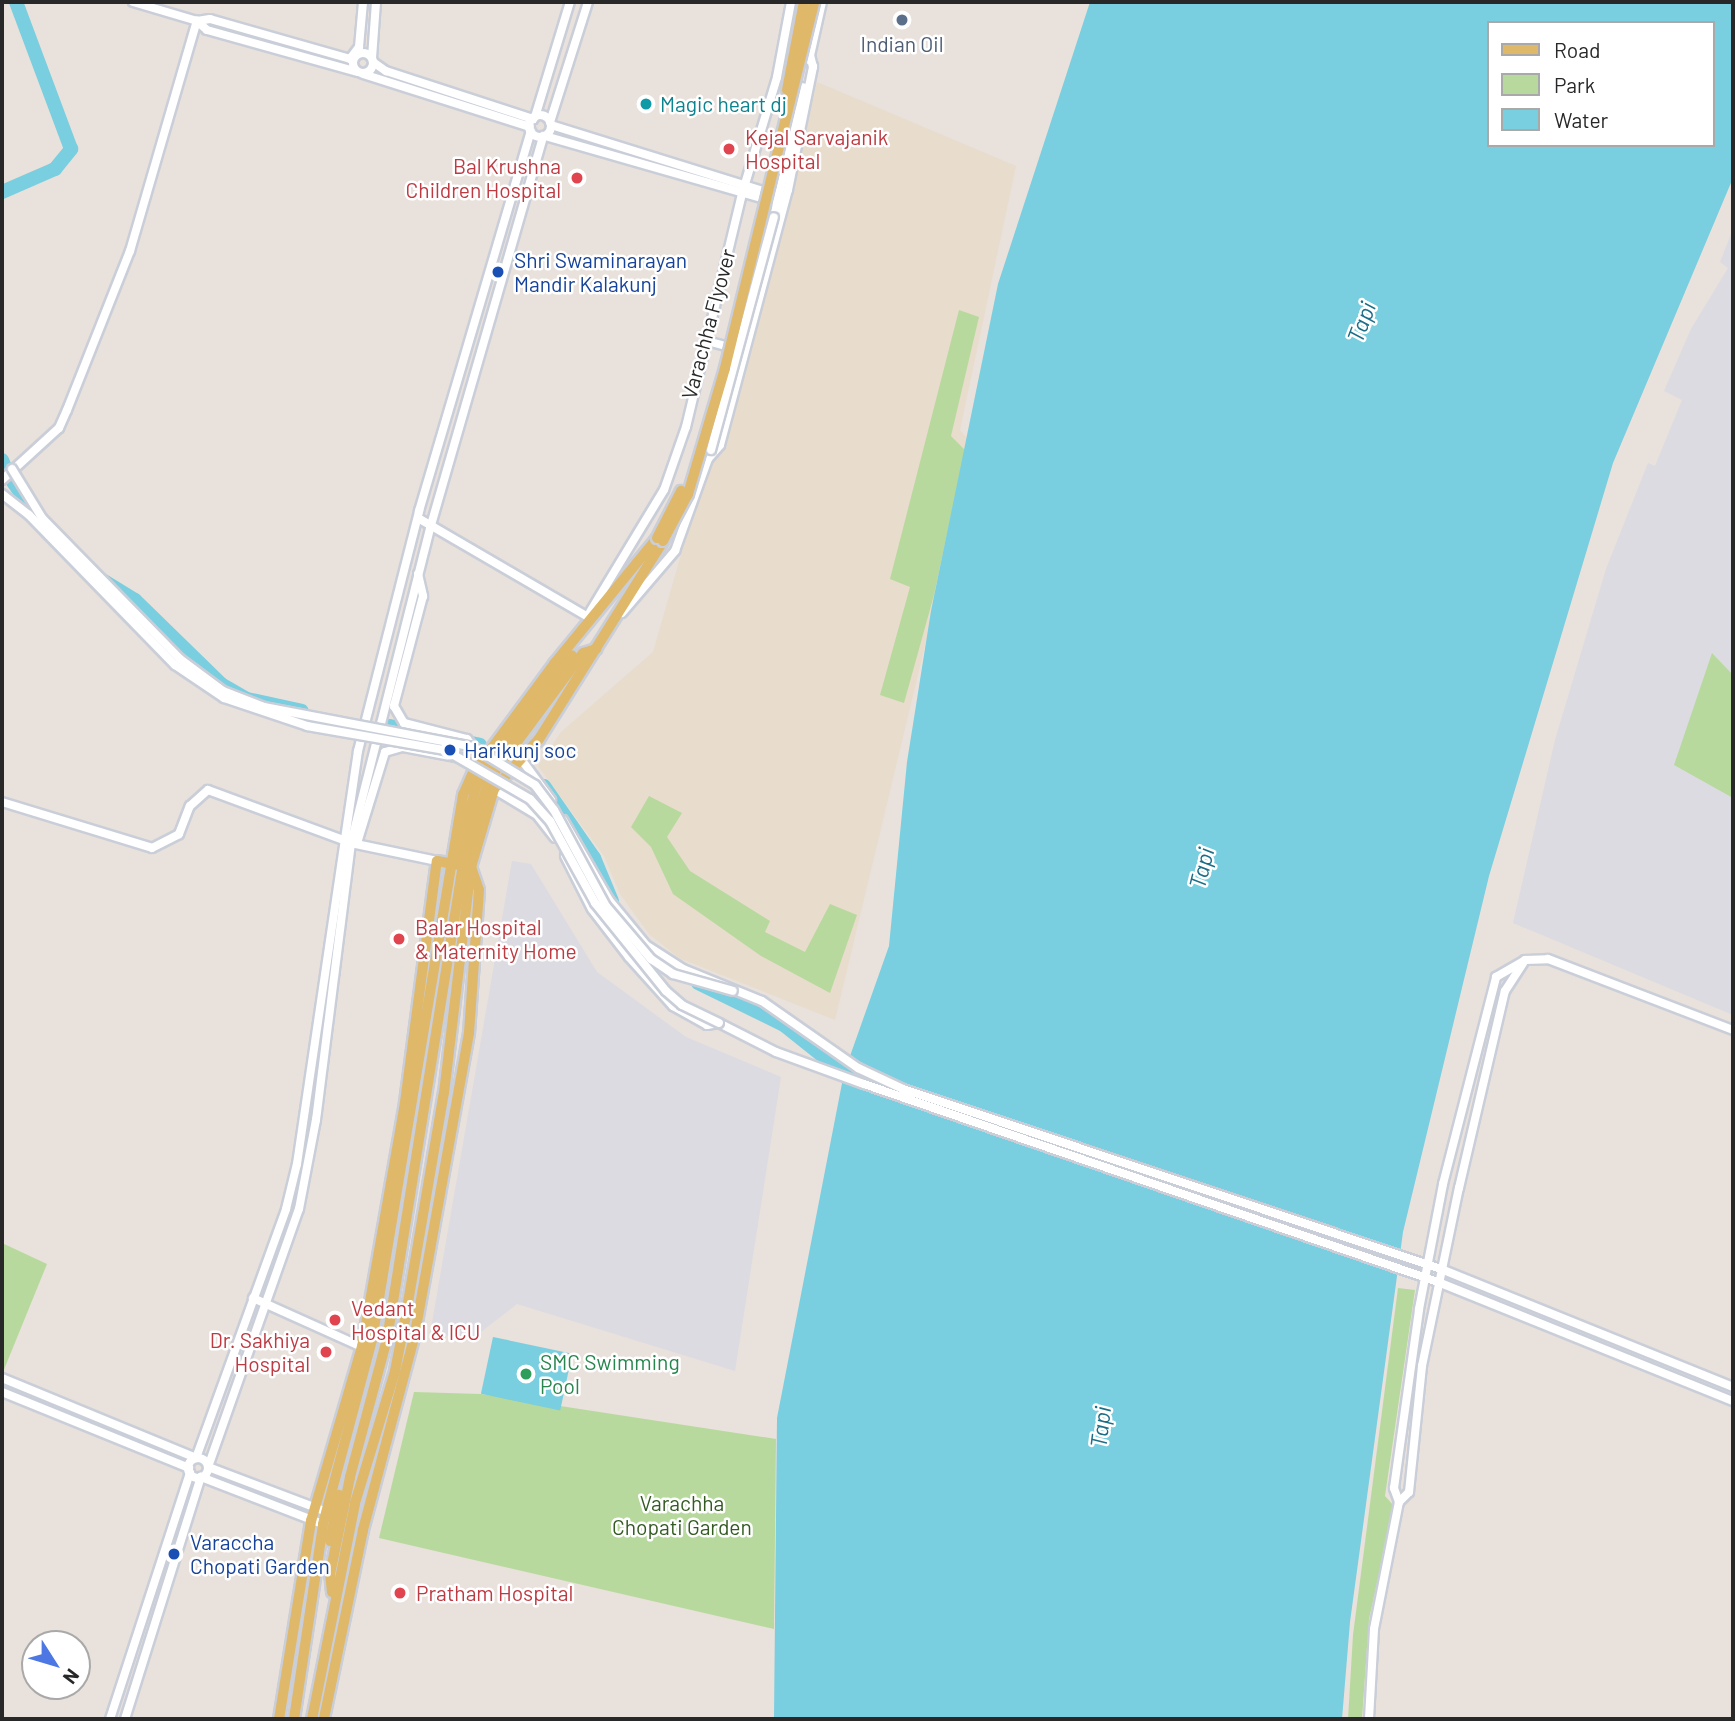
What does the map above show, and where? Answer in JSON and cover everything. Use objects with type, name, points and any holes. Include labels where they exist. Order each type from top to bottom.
[{"type":"main road","name":"Varachha Flyover","points":[[584,626],[660,540],[681,493],[763,197],[804,2]]},
{"type":"main road","name":"Varachha Flyover","points":[[494,789],[539,740],[688,494],[725,368],[814,2]]},
{"type":"main road","points":[[315,1578],[325,1564],[384,1317],[460,866],[472,775],[584,626]]},
{"type":"main road","points":[[294,1719],[323,1524],[372,1340],[477,783],[578,647],[584,626]]},
{"type":"main road","points":[[314,1714],[334,1597],[405,1320],[446,1081],[460,866],[488,781],[583,653],[596,649]]},
{"type":"main road","points":[[460,866],[494,789]]},
{"type":"main road","points":[[279,1719],[314,1507],[362,1347],[404,1116],[437,861],[460,866],[480,890],[469,1033],[414,1338],[363,1530],[324,1719]]},
{"type":"main road","points":[[294,1624],[308,1625]]},
{"type":"street","points":[[133,2],[197,21],[210,19],[344,60],[364,53],[386,71],[532,124],[544,136],[779,199]]},
{"type":"street","points":[[360,73],[354,57],[363,2]]},
{"type":"street","points":[[360,73],[373,60],[376,2]]},
{"type":"street","points":[[110,1719],[189,1471],[286,1209],[297,1164],[342,839],[358,751],[418,518],[570,2]]},
{"type":"street","points":[[125,1719],[201,1477],[208,1467],[268,1304],[310,1163],[356,841],[418,574],[544,136],[588,2]]},
{"type":"street","points":[[418,518],[584,626],[664,490],[686,427],[743,190],[777,77],[791,2]]},
{"type":"street","points":[[611,624],[675,551],[710,454],[779,199],[822,2]]},
{"type":"street","points":[[197,21],[207,30],[532,124],[550,123],[743,190]]},
{"type":"street","points":[[2,480],[59,428],[67,410],[130,251],[197,21]]},
{"type":"street","points":[[710,454],[720,445],[792,174],[813,67],[810,55]]},
{"type":"street","points":[[489,279],[503,284]]},
{"type":"street","points":[[707,341],[745,351]]},
{"type":"street","points":[[12,469],[42,518],[180,659],[223,691],[264,707],[473,747],[534,785],[554,810],[606,906],[651,959],[673,974],[762,1001],[858,1068],[903,1089],[1441,1269],[1733,1387]]},
{"type":"street","points":[[2,494],[29,515],[175,665],[224,698],[307,726],[399,740],[464,757],[530,799],[550,821],[595,903],[658,982],[682,1005],[776,1052],[1438,1282],[1733,1401]]},
{"type":"street","points":[[418,574],[423,596],[394,706],[404,723],[467,739],[473,747]]},
{"type":"street","points":[[356,841],[385,752],[403,747],[457,760],[464,757]]},
{"type":"street","points":[[521,759],[533,774],[608,900],[646,945],[666,960],[725,983],[733,991]]},
{"type":"street","points":[[494,789],[517,802],[548,827],[592,909],[662,995],[696,1020],[719,1023]]},
{"type":"street","points":[[2,802],[152,848],[179,834],[190,806],[208,790],[342,839],[437,861]]},
{"type":"street","points":[[1369,1719],[1374,1629],[1399,1502],[1394,1490],[1425,1279],[1424,1264],[1493,983],[1504,968],[1525,961],[1548,959],[1733,1030]]},
{"type":"street","points":[[1399,1502],[1409,1492],[1422,1366],[1438,1282],[1505,991],[1525,961]]},
{"type":"street","points":[[253,1298],[362,1347]]},
{"type":"street","points":[[1588,1343],[1594,1330]]},
{"type":"street","points":[[1690,1384],[1695,1371]]},
{"type":"street","points":[[2,1378],[196,1458],[208,1467],[327,1512]]},
{"type":"street","points":[[2,1392],[201,1477],[323,1524]]},
{"type":"street","points":[[1400,1448],[1414,1450]]},
{"type":"shaded area","points":[[817,82],[1016,166],[960,430],[973,446],[835,1020],[679,958],[649,934],[620,894],[604,856],[538,766],[561,732],[653,652]]},
{"type":"shaded area","points":[[1733,229],[1733,1015],[1513,923],[1555,740],[1606,569],[1648,463],[1655,466],[1682,400],[1664,391],[1691,329],[1728,268],[1720,262]]},
{"type":"shaded area","points":[[512,861],[531,864],[597,972],[686,1037],[781,1077],[735,1371],[517,1304],[473,1338],[430,1334]]},
{"type":"green space","points":[[959,310],[979,317],[951,436],[965,450],[934,595],[904,703],[880,695],[910,587],[890,579]]},
{"type":"green space","points":[[1712,653],[1733,675],[1733,798],[1674,765]]},
{"type":"green space","points":[[649,796],[682,813],[667,837],[690,871],[770,921],[765,932],[805,952],[830,904],[857,915],[830,993],[761,956],[673,894],[651,847],[631,827]]},
{"type":"green space","points":[[2,1243],[47,1264],[3,1372],[2,1371]]},
{"type":"green space","points":[[1398,1288],[1415,1290],[1385,1496],[1394,1506],[1369,1619],[1362,1719],[1348,1719],[1353,1635]]},
{"type":"green space","name":"Varachha Chopati Garden","points":[[414,1392],[481,1394],[776,1439],[774,1629],[379,1538]]},
{"type":"water","name":"Tapi","points":[[1090,2],[1733,2],[1733,178],[1613,463],[1489,876],[1403,1232],[1350,1622],[1342,1719],[774,1719],[777,1418],[844,1073],[889,946],[907,762],[931,611],[998,284]]},
{"type":"water","name":"SMC Swimming Pool","points":[[493,1337],[572,1354],[560,1411],[481,1394]]},
{"type":"waterway","points":[[2,192],[55,169],[71,149],[16,2]]},
{"type":"waterway","points":[[2,460],[5,467]]},
{"type":"waterway","points":[[11,479],[42,524]]},
{"type":"waterway","points":[[99,578],[135,600],[221,684],[247,699],[302,711]]},
{"type":"waterway","points":[[390,726],[480,745]]},
{"type":"waterway","points":[[544,786],[594,858],[612,901]]},
{"type":"waterway","points":[[698,983],[784,1025],[844,1073]]},
{"type":"place","name":"Indian Oil","points":[[902,20]]},
{"type":"place","name":"Magic heart dj","points":[[646,104]]},
{"type":"place","name":"Kejal Sarvajanik Hospital","points":[[729,149]]},
{"type":"place","name":"Bal Krushna Children Hospital","points":[[577,178]]},
{"type":"place","name":"Shri Swaminarayan Mandir Kalakunj","points":[[498,272]]},
{"type":"place","name":"Harikunj soc","points":[[450,750]]},
{"type":"place","name":"Balar Hospital & Maternity Home","points":[[399,939]]},
{"type":"place","name":"Vedant Hospital & ICU","points":[[335,1320]]},
{"type":"place","name":"Dr. Sakhiya Hospital","points":[[326,1352]]},
{"type":"place","name":"SMC Swimming Pool","points":[[526,1374]]},
{"type":"place","name":"Varaccha Chopati Garden","points":[[174,1554]]},
{"type":"place","name":"Pratham Hospital","points":[[400,1593]]}]
